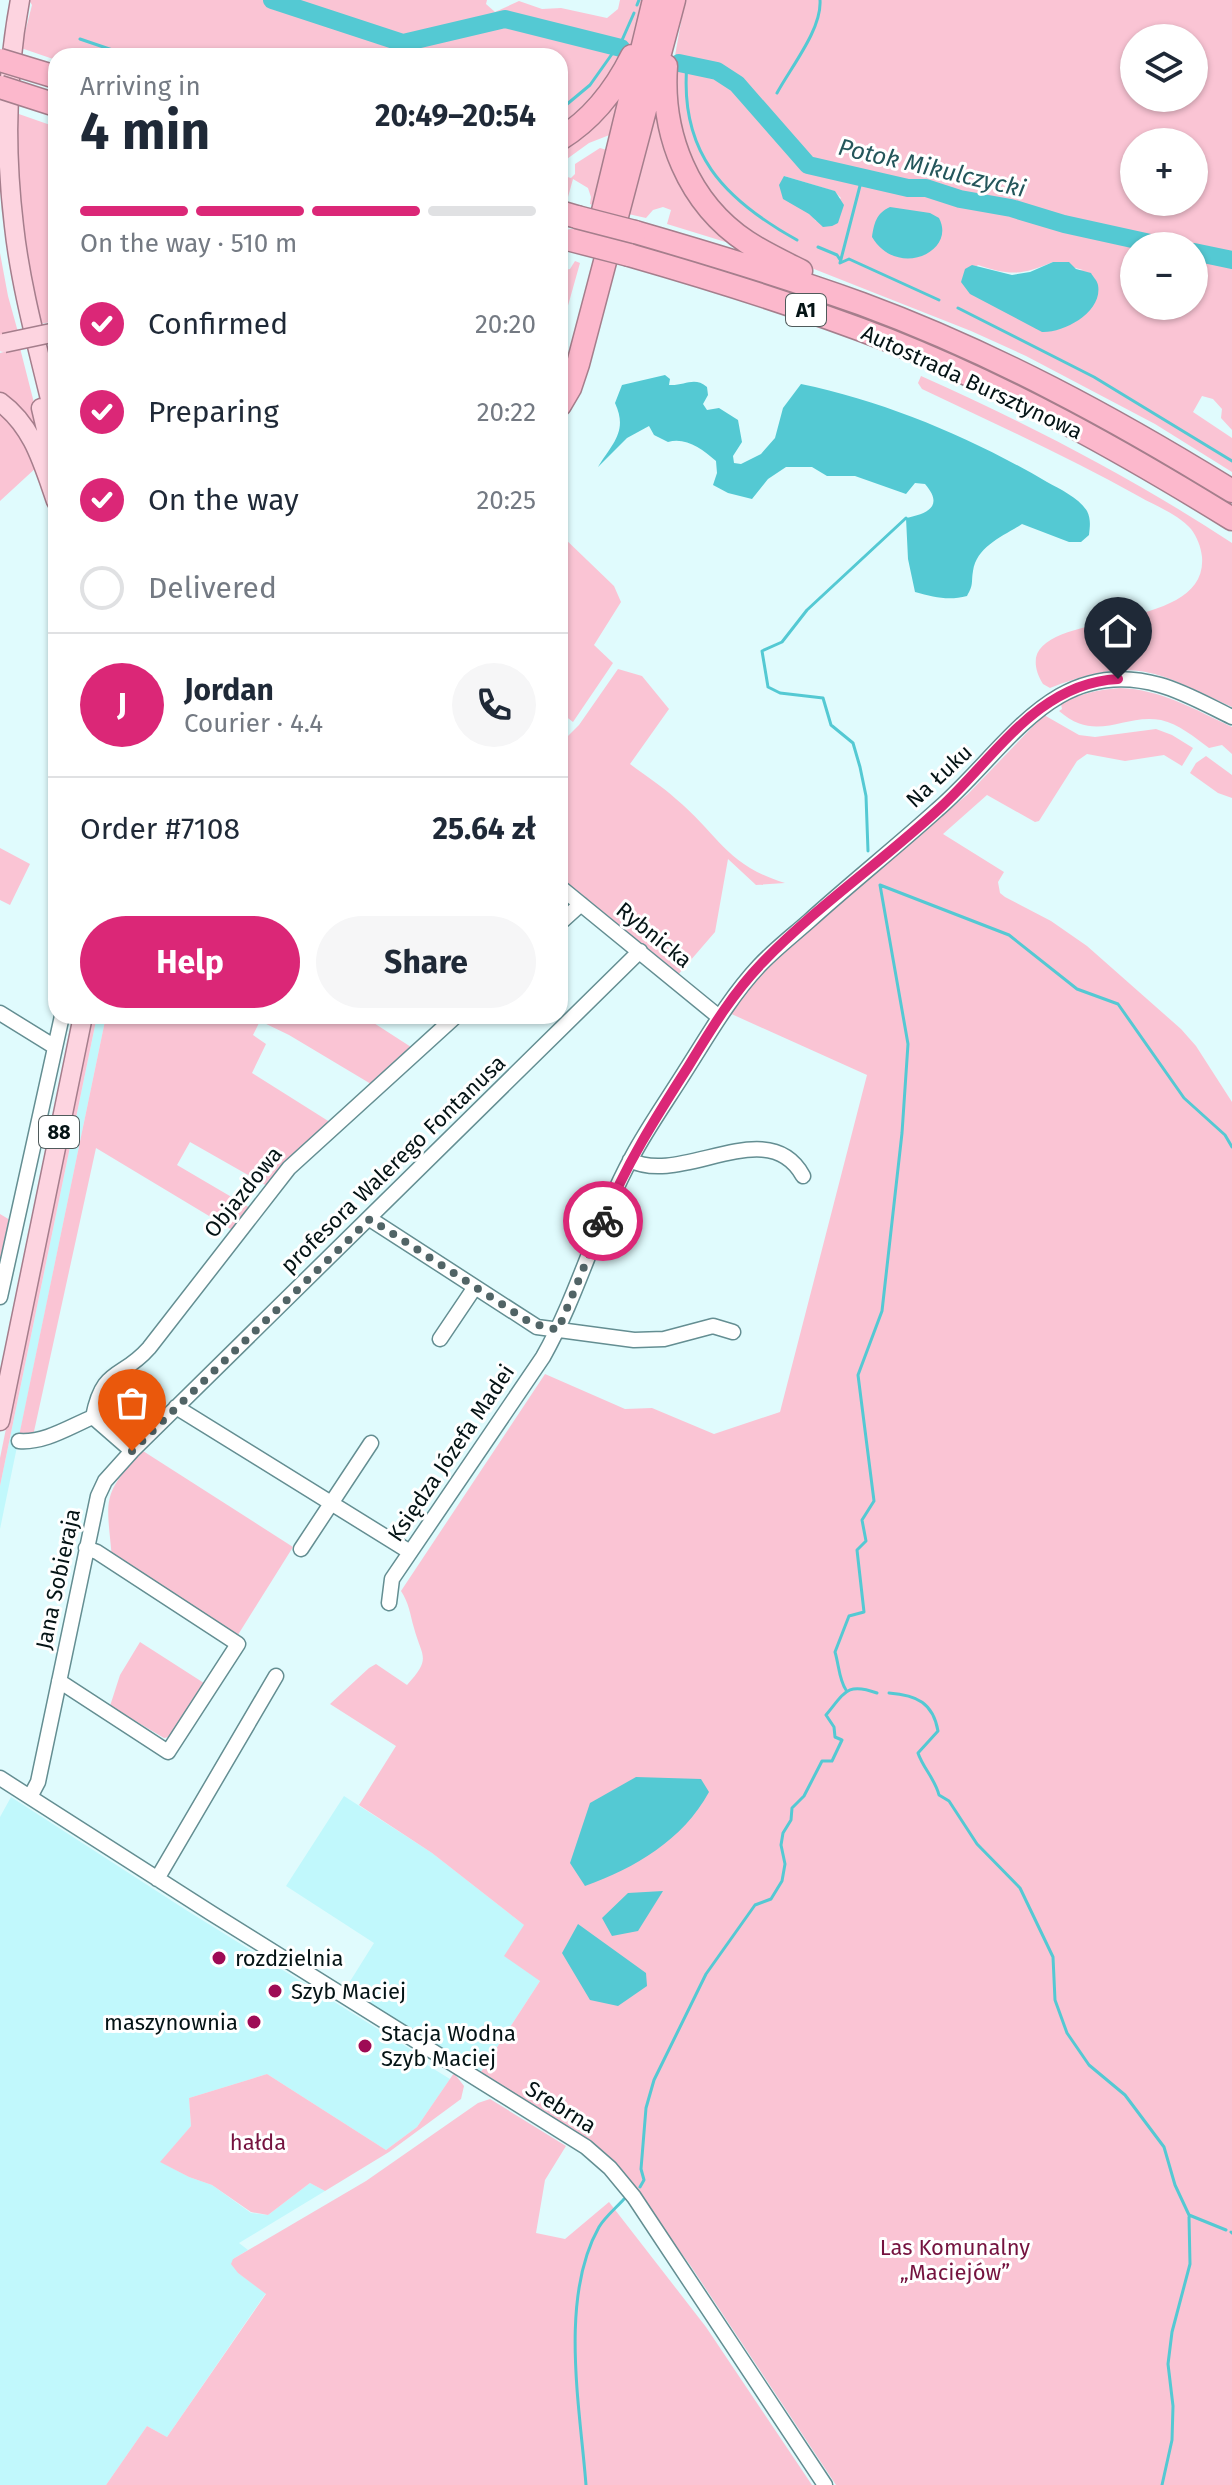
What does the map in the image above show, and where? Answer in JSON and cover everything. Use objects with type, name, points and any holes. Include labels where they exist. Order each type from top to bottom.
[{"type":"highway","points":[[568,345],[654,0]]},
{"type":"highway","points":[[676,0],[664,90],[675,148],[687,174],[714,214],[747,243],[862,304]]},
{"type":"highway","points":[[568,391],[676,0]]},
{"type":"highway","points":[[568,133],[592,114],[609,95],[624,73],[647,26]]},
{"type":"highway","points":[[0,61],[48,75]]},
{"type":"highway","points":[[0,87],[48,102]]},
{"type":"highway","name":"Autostrada Bursztynowa","points":[[569,215],[752,266],[862,304],[1049,386],[1164,449],[1232,491]]},
{"type":"highway","name":"Autostrada Bursztynowa","points":[[568,240],[799,307],[890,341],[966,374],[1113,448],[1232,519]]},
{"type":"main road","points":[[0,61],[9,0]]},
{"type":"main road","points":[[20,0],[10,77],[8,143],[14,228],[48,384]]},
{"type":"main road","points":[[0,197],[3,230],[20,317],[48,438]]},
{"type":"main road","points":[[2,344],[48,334]]},
{"type":"main road","points":[[0,402],[22,422],[29,433],[48,478]]},
{"type":"main road","name":"88","points":[[0,1370],[70,1024]]},
{"type":"main road","name":"88","points":[[0,1421],[81,1024]]},
{"type":"street","name":"Na Łuku","points":[[719,1017],[766,959],[938,810],[1018,727],[1054,697],[1106,680],[1144,681],[1171,688],[1232,717]]},
{"type":"street","name":"Rybnicka","points":[[568,893],[719,1017]]},
{"type":"street","points":[[568,916],[581,904]]},
{"type":"street","name":"profesora Walerego Fontanusa","points":[[568,1022],[640,951]]},
{"type":"street","points":[[0,1013],[55,1047]]},
{"type":"street","name":"Księdza Józefa Madei","points":[[389,1603],[389,1586],[410,1552],[543,1357],[558,1330],[630,1160],[719,1017]]},
{"type":"street","points":[[0,1297],[60,1024]]},
{"type":"street","name":"Objazdowa","points":[[93,1417],[98,1394],[107,1380],[131,1365],[149,1348],[283,1174],[447,1024]]},
{"type":"street","name":"profesora Walerego Fontanusa","points":[[132,1451],[566,1024]]},
{"type":"street","points":[[630,1160],[653,1167],[767,1148],[792,1161],[803,1176]]},
{"type":"street","points":[[370,1219],[537,1327],[647,1341],[713,1326],[733,1332]]},
{"type":"street","points":[[440,1339],[475,1287]]},
{"type":"street","points":[[176,1407],[410,1552]]},
{"type":"street","points":[[19,1441],[45,1438],[93,1417],[132,1451]]},
{"type":"street","points":[[301,1549],[371,1443]]},
{"type":"street","name":"Jana Sobieraja","points":[[30,1797],[38,1782],[101,1488],[132,1451]]},
{"type":"street","name":"Jana Sobieraja","points":[[59,1681],[168,1752],[238,1644],[97,1552],[86,1548]]},
{"type":"street","points":[[157,1879],[276,1676]]},
{"type":"street","name":"Srebrna","points":[[0,1778],[586,2147],[610,2168],[634,2197],[825,2485]]},
{"type":"shaded area","points":[[95,1024],[104,1024],[0,1529],[0,1486]]},
{"type":"shaded area","points":[[344,1796],[432,1853],[524,1925],[540,1981],[479,2075],[344,1991],[374,1943],[286,1886]]},
{"type":"shaded area","points":[[11,1797],[423,2057],[424,2063],[450,2079],[417,2127],[386,2150],[267,2074],[189,2098],[191,2126],[161,2162],[212,2185],[251,2213],[268,2215],[310,2183],[325,2191],[239,2243],[248,2250],[233,2259],[238,2273],[266,2293],[167,2437],[147,2426],[106,2485],[0,2485],[0,1817]]},
{"type":"green space","points":[[29,0],[487,0],[486,4],[495,12],[519,1],[542,9],[561,8],[607,18],[618,9],[620,0],[646,0],[632,46],[615,78],[568,123],[568,48],[48,48],[48,57],[21,48],[32,5]]},
{"type":"green space","points":[[685,0],[1232,0],[1232,430],[1221,418],[1222,409],[1213,399],[1202,396],[1193,412],[1232,438],[1232,472],[1155,424],[1026,356],[814,269],[755,239],[710,197],[676,129],[671,78]],"holes":[[[784,176],[834,191],[841,198],[816,221]],[[1053,262],[1083,270],[961,282],[978,265],[1016,272],[1033,270]]]},
{"type":"green space","points":[[627,82],[612,134],[589,143],[568,158],[568,139]]},
{"type":"green space","points":[[658,96],[697,206],[694,209],[732,244],[667,224],[671,210],[663,207],[653,210],[646,218],[624,213]]},
{"type":"green space","points":[[16,113],[48,124],[48,322],[40,324],[30,272],[18,166]]},
{"type":"green space","points":[[600,148],[607,150],[596,206],[590,204],[588,188],[573,179],[568,197],[568,177],[575,174],[575,164]]},
{"type":"green space","points":[[0,253],[18,332],[0,336]]},
{"type":"green space","points":[[575,261],[580,263],[568,306],[568,269]]},
{"type":"green space","points":[[20,348],[45,446],[0,394],[0,353]]},
{"type":"green space","points":[[921,376],[1080,453],[1232,543],[1232,707],[1163,676],[1144,672],[1103,672],[1050,688],[1043,684],[1036,659],[1048,642],[1074,630],[1173,602],[1195,584],[1202,557],[1198,542],[1191,529],[1174,515],[1059,454],[922,389],[918,383]]},
{"type":"green space","points":[[0,412],[17,429],[38,466],[0,501]]},
{"type":"green space","points":[[568,542],[614,586],[621,602],[594,645],[613,663],[573,722],[568,718]]},
{"type":"green space","points":[[618,669],[642,676],[669,709],[630,764],[671,794],[736,858],[765,876],[785,883],[756,885],[728,859],[715,932],[677,976],[568,888],[568,736]]},
{"type":"green space","points":[[1120,688],[1164,696],[1232,727],[1232,754],[1222,745],[1209,748],[1180,728],[1161,720],[1134,720],[1098,727],[1073,721],[1059,711],[1061,704],[1075,697]]},
{"type":"green space","name":"Las Komunalny „Maciejów”","points":[[1044,715],[1079,735],[1095,737],[1156,729],[1193,748],[1182,766],[1164,755],[1125,761],[1087,754],[1077,761],[1039,821],[1035,822],[987,795],[943,834],[1004,872],[998,882],[1000,893],[1051,921],[1087,946],[1181,1029],[1196,1046],[1232,1102],[1232,2485],[836,2485],[690,2265],[616,2165],[589,2142],[479,2075],[540,1981],[504,1956],[524,1925],[432,1853],[359,1805],[396,1746],[330,1704],[376,1664],[407,1685],[420,1668],[422,1652],[401,1591],[545,1374],[625,1409],[652,1408],[714,1434],[780,1412],[867,1075],[727,1012],[762,968],[968,794]]},
{"type":"green space","points":[[1206,756],[1232,775],[1232,798],[1218,793],[1190,773],[1196,763]]},
{"type":"green space","points":[[0,848],[30,864],[10,905],[0,900]]},
{"type":"green space","points":[[88,1024],[95,1024],[0,1486],[0,1458]]},
{"type":"green space","points":[[104,1024],[258,1024],[253,1035],[266,1044],[252,1073],[333,1124],[269,1187],[190,1142],[177,1165],[252,1209],[234,1231],[96,1148],[33,1436],[19,1436]]},
{"type":"green space","points":[[266,1024],[375,1024],[411,1047],[371,1084]]},
{"type":"green space","points":[[0,1214],[10,1220],[0,1281]]},
{"type":"green space","points":[[143,1451],[293,1547],[236,1638],[112,1558],[110,1499],[119,1478]]},
{"type":"green space","points":[[140,1642],[207,1685],[174,1736],[164,1738],[110,1706],[120,1675]]},
{"type":"green space","name":"hałda","points":[[454,2073],[464,2086],[461,2099],[389,2152],[325,2191],[310,2183],[268,2215],[251,2212],[212,2185],[160,2162],[191,2126],[189,2098],[267,2074],[386,2150],[417,2127]]},
{"type":"green space","points":[[490,2099],[566,2146],[545,2180],[536,2233],[565,2239],[609,2202],[706,2327],[812,2485],[106,2485],[147,2426],[167,2437],[266,2294],[238,2273],[231,2264],[233,2259],[366,2181],[478,2103]]},
{"type":"water","points":[[784,176],[835,191],[844,205],[838,223],[823,227],[809,214],[783,199],[779,185]]},
{"type":"water","points":[[890,207],[930,213],[939,218],[942,230],[940,241],[922,256],[896,257],[883,250],[872,237],[879,216]]},
{"type":"water","points":[[1053,262],[1069,262],[1076,269],[1091,273],[1097,283],[1098,295],[1088,312],[1061,329],[1042,332],[970,294],[961,282],[965,269],[972,265],[1012,275],[1030,272]]},
{"type":"water","points":[[665,375],[670,379],[669,385],[693,382],[707,387],[708,395],[703,404],[707,410],[719,408],[738,420],[742,442],[733,456],[734,463],[741,464],[761,454],[775,438],[783,408],[801,384],[897,411],[959,436],[1018,466],[1079,502],[1089,517],[1089,535],[1081,542],[1069,542],[1022,524],[992,543],[980,555],[975,562],[967,596],[947,598],[915,592],[908,559],[906,518],[926,512],[933,504],[931,492],[925,484],[915,483],[906,494],[855,476],[827,476],[812,467],[786,467],[768,479],[752,499],[728,493],[713,485],[717,473],[716,461],[705,452],[681,441],[668,442],[654,435],[649,426],[627,438],[598,467],[617,436],[620,421],[615,403],[622,385]]},
{"type":"water","points":[[636,1777],[701,1779],[709,1792],[672,1838],[639,1861],[585,1886],[570,1863],[590,1803]]},
{"type":"water","points":[[663,1891],[638,1931],[612,1936],[602,1918],[628,1893]]},
{"type":"water","points":[[578,1924],[646,1973],[647,1986],[618,2006],[590,2000],[562,1953]]},
{"type":"waterway","name":"Potok Mikulczycki","points":[[272,0],[403,43],[505,19],[621,48]]},
{"type":"waterway","points":[[637,5],[639,0]]},
{"type":"waterway","points":[[777,93],[811,35],[820,0]]},
{"type":"waterway","points":[[619,47],[634,13]]},
{"type":"waterway","points":[[80,39],[106,48]]},
{"type":"waterway","points":[[568,103],[590,85],[617,47]]},
{"type":"waterway","name":"Potok Mikulczycki","points":[[679,63],[717,71],[737,84],[808,165],[908,188],[926,188],[960,199],[1011,208],[1120,236]]},
{"type":"waterway","points":[[687,64],[686,95],[690,123],[711,170],[747,208],[797,240]]},
{"type":"waterway","points":[[862,178],[840,263],[849,259],[939,300]]},
{"type":"waterway","points":[[818,247],[837,255],[841,261]]},
{"type":"waterway","name":"Potok Mikulczycki","points":[[1208,255],[1232,260]]},
{"type":"waterway","points":[[958,308],[1094,377],[1232,461]]},
{"type":"waterway","points":[[868,851],[866,796],[853,743],[831,725],[823,698],[780,693],[768,687],[762,651],[782,642],[807,610],[906,518]]},
{"type":"waterway","points":[[880,885],[1009,935],[1077,989],[1118,1004],[1184,1098],[1225,1135],[1232,1147]]},
{"type":"waterway","points":[[846,1690],[835,1652],[849,1616],[864,1612],[857,1550],[866,1541],[862,1520],[874,1501],[858,1375],[882,1311],[902,1133],[908,1044],[880,885]]},
{"type":"waterway","points":[[640,2187],[644,2180],[641,2169],[646,2108],[654,2080],[706,1974],[755,1905],[771,1899],[782,1881],[785,1864],[781,1845],[783,1833],[791,1820],[792,1808],[804,1796],[822,1761],[832,1761],[842,1740],[835,1737],[834,1727],[826,1715],[847,1691],[859,1689],[877,1693]]},
{"type":"waterway","points":[[889,1693],[922,1702],[936,1721],[938,1731],[918,1753],[920,1758],[939,1795],[949,1801],[977,1844],[1020,1888],[1053,1957],[1055,2000],[1067,2033],[1089,2065],[1125,2095],[1164,2147],[1175,2185],[1189,2215],[1226,2230]]},
{"type":"waterway","points":[[586,2485],[575,2353],[579,2286],[599,2227],[624,2199]]},
{"type":"waterway","points":[[1162,2485],[1172,2440],[1173,2406],[1168,2364],[1172,2332],[1190,2264],[1189,2217]]},
{"type":"way so far","points":[[132,1451],[370,1219],[537,1327],[551,1330],[558,1330],[603,1221]]},
{"type":"place","name":"rozdzielnia","points":[[219,1958]]},
{"type":"place","name":"Szyb Maciej","points":[[275,1991]]},
{"type":"place","name":"maszynownia","points":[[254,2022]]},
{"type":"place","name":"Stacja Wodna Szyb Maciej","points":[[365,2046]]},
{"type":"route","points":[[603,1221],[644,1136],[724,1009],[758,967],[938,810],[1018,727],[1047,702],[1074,688],[1118,679]]}]
